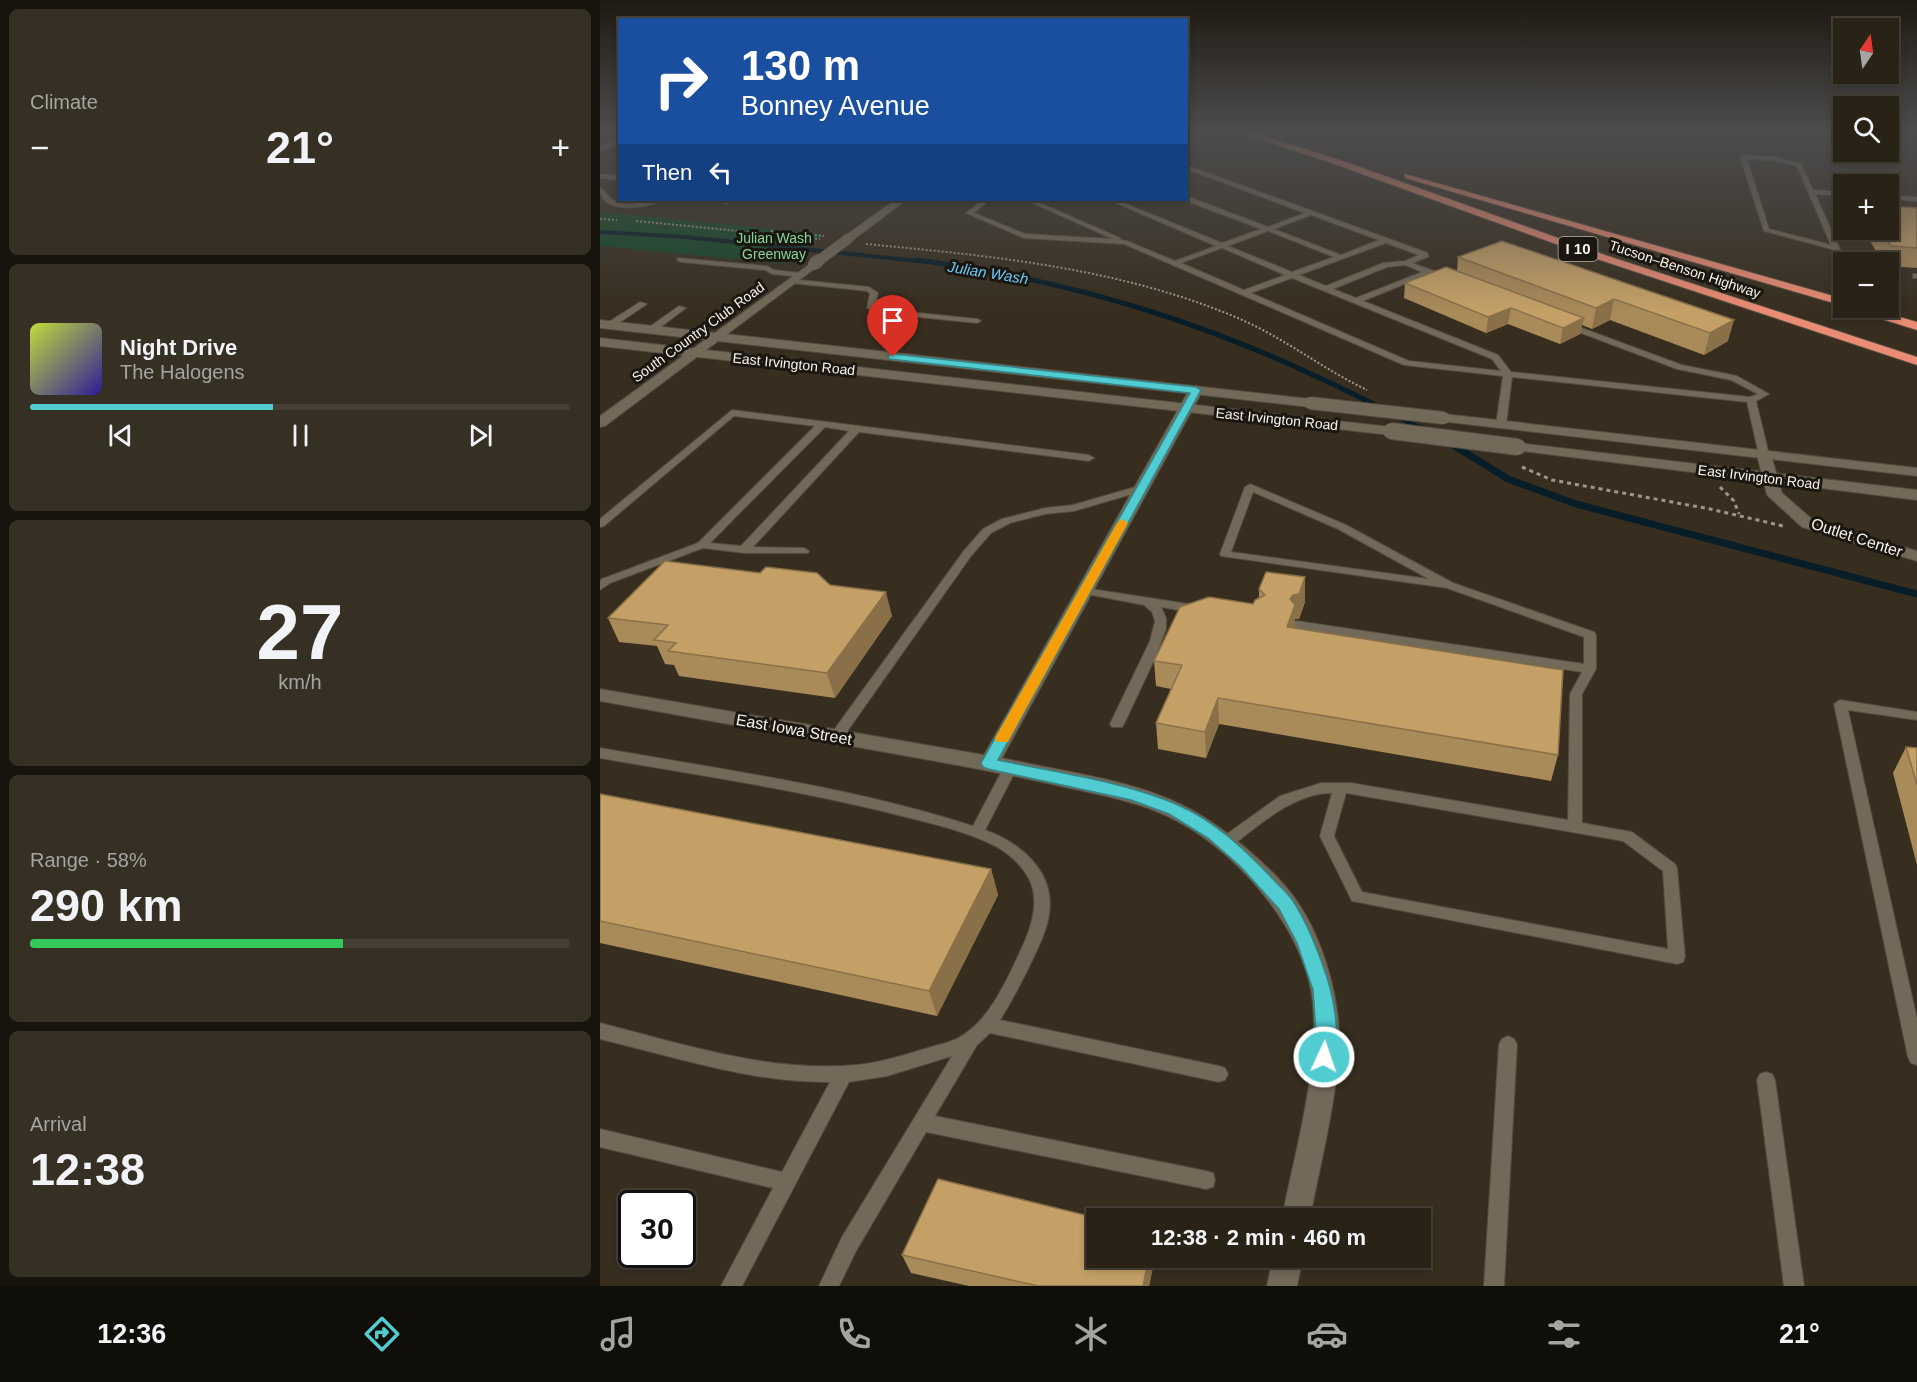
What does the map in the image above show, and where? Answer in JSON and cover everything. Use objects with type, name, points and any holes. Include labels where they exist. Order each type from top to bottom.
[{"type":"highway","name":"Tucson–Benson Highway","points":[[1417,191],[1604,258],[1917,361]]},
{"type":"highway","name":"Tucson–Benson Highway","points":[[1459,191],[1833,300]]},
{"type":"highway","points":[[1890,318],[1917,326]]},
{"type":"main road","name":"South Country Club Road","points":[[600,423],[899,201]]},
{"type":"main road","name":"East Irvington Road","points":[[605,325],[1917,472]]},
{"type":"main road","name":"East Irvington Road","points":[[600,342],[1391,431],[1917,495]]},
{"type":"main road","points":[[999,766],[1084,591],[1196,390]]},
{"type":"main road","name":"Outlet Center","points":[[1764,455],[1775,495],[1808,524],[1917,556]]},
{"type":"main road","name":"East Iowa Street","points":[[600,695],[999,766],[1134,795],[1174,810],[1214,834],[1246,862],[1286,904],[1306,942],[1323,990],[1326,1034],[1322,1081],[1298,1208]]},
{"type":"main road","points":[[1282,1286],[1286,1268]]},
{"type":"lane","points":[[601,191],[606,199],[619,204],[637,205],[656,201]]},
{"type":"lane","points":[[1252,191],[1425,255],[1406,263],[1386,265],[1326,289]]},
{"type":"lane","points":[[1754,191],[1766,230],[1836,249],[1811,192],[1833,193]]},
{"type":"lane","points":[[1899,198],[1917,199]]},
{"type":"lane","points":[[1188,199],[1341,256]]},
{"type":"lane","points":[[718,201],[727,202]]},
{"type":"lane","points":[[985,201],[969,213],[1024,236],[1125,242]]},
{"type":"lane","points":[[1031,201],[1407,363],[1751,400],[1766,394],[1734,378],[1680,367],[1560,322]]},
{"type":"lane","points":[[1114,201],[1494,357],[1508,374],[1501,425]]},
{"type":"lane","points":[[1175,263],[1312,213]]},
{"type":"lane","points":[[1244,293],[1387,240]]},
{"type":"lane","points":[[681,260],[766,268],[772,272],[796,278],[869,289],[874,293],[871,308],[977,321]]},
{"type":"lane","points":[[1406,263],[1450,280]]},
{"type":"lane","points":[[1356,301],[1428,272]]},
{"type":"lane","points":[[605,325],[644,304]]},
{"type":"lane","points":[[651,330],[682,308]]},
{"type":"lane","points":[[1751,400],[1764,455]]},
{"type":"lane","points":[[600,525],[732,413],[1089,458]]},
{"type":"lane","points":[[600,587],[606,581],[702,545],[823,424]]},
{"type":"lane","points":[[744,550],[856,429]]},
{"type":"lane","points":[[1449,585],[1225,554],[1250,487],[1342,528],[1449,585],[1590,635],[1590,669],[1576,694],[1575,827]]},
{"type":"lane","points":[[836,737],[967,554],[987,531],[1006,521],[1045,511],[1074,508],[1142,488]]},
{"type":"lane","points":[[702,545],[744,550],[804,551]]},
{"type":"lane","points":[[1084,591],[1203,610]]},
{"type":"lane","points":[[1117,724],[1161,626],[1161,618],[1148,602]]},
{"type":"lane","points":[[1297,624],[1590,669]]},
{"type":"lane","points":[[1917,716],[1839,704],[1917,1056]]},
{"type":"lane","points":[[600,753],[850,799],[919,815],[1002,842],[1020,855],[1043,890],[1039,930],[1019,972],[985,1024],[971,1040],[849,1244],[829,1286]]},
{"type":"lane","points":[[975,833],[999,766]]},
{"type":"lane","points":[[1225,843],[1285,800],[1321,788],[1340,788],[1410,797],[1627,836],[1670,868],[1677,957],[1357,897],[1327,836],[1340,788]]},
{"type":"lane","points":[[985,1024],[1219,1074]]},
{"type":"lane","points":[[600,1031],[766,1070],[804,1075],[844,1074],[893,1066],[971,1040]]},
{"type":"lane","points":[[1494,1286],[1508,1044]]},
{"type":"lane","points":[[731,1286],[844,1074]]},
{"type":"lane","points":[[1766,1080],[1794,1286]]},
{"type":"lane","points":[[922,1122],[1206,1180]]},
{"type":"lane","points":[[600,1138],[787,1182]]},
{"type":"path","points":[[600,219],[620,220]]},
{"type":"path","points":[[630,220],[831,240]]},
{"type":"path","points":[[718,228],[829,236],[846,228],[861,229]]},
{"type":"path","points":[[863,244],[1055,265],[1106,276],[1176,296],[1240,319]]},
{"type":"path","points":[[1713,481],[1734,501],[1739,515]]},
{"type":"green space","name":"Julian Wash Greenway","points":[[600,212],[824,234],[784,264],[600,246]]},
{"type":"building","points":[[1899,207],[1917,208],[1917,248],[1891,246],[1887,240],[1899,240]]},
{"type":"building","points":[[1502,241],[1734,320],[1710,333],[1614,299],[1596,308],[1458,257]]},
{"type":"building","points":[[1446,267],[1584,318],[1563,328],[1511,308],[1488,317],[1405,283]]},
{"type":"building","points":[[665,561],[760,573],[766,567],[817,573],[830,585],[886,592],[827,673],[668,651],[676,643],[654,640],[668,625],[608,618]]},
{"type":"building","points":[[1266,572],[1305,577],[1299,594],[1293,595],[1290,599],[1295,605],[1287,627],[1563,670],[1558,755],[1218,698],[1205,732],[1156,723],[1182,665],[1154,661],[1180,607],[1209,597],[1253,604],[1255,600],[1265,595],[1259,589]]},
{"type":"building","points":[[1906,747],[1917,748],[1917,785]]},
{"type":"building","points":[[600,794],[991,869],[929,991],[600,921]]},
{"type":"building","points":[[938,1179],[1086,1215],[1086,1268],[1147,1268],[1143,1286],[1038,1286],[902,1255]]},
{"type":"waterway","name":"Julian Wash","points":[[600,232],[686,237],[927,262]]},
{"type":"waterway","name":"Julian Wash","points":[[917,260],[1040,281],[1156,313],[1269,355],[1381,408]]},
{"type":"waterway","points":[[1397,416],[1424,430]]},
{"type":"waterway","points":[[1421,428],[1426,431]]},
{"type":"waterway","points":[[1450,443],[1508,479],[1576,504],[1917,594]]},
{"type":"slow traffic","points":[[1003,738],[1122,523]]},
{"type":"route","points":[[893,357],[1196,390],[988,763],[1134,795],[1174,810],[1225,843],[1286,904],[1306,942],[1323,990],[1326,1034],[1324,1057]]}]
